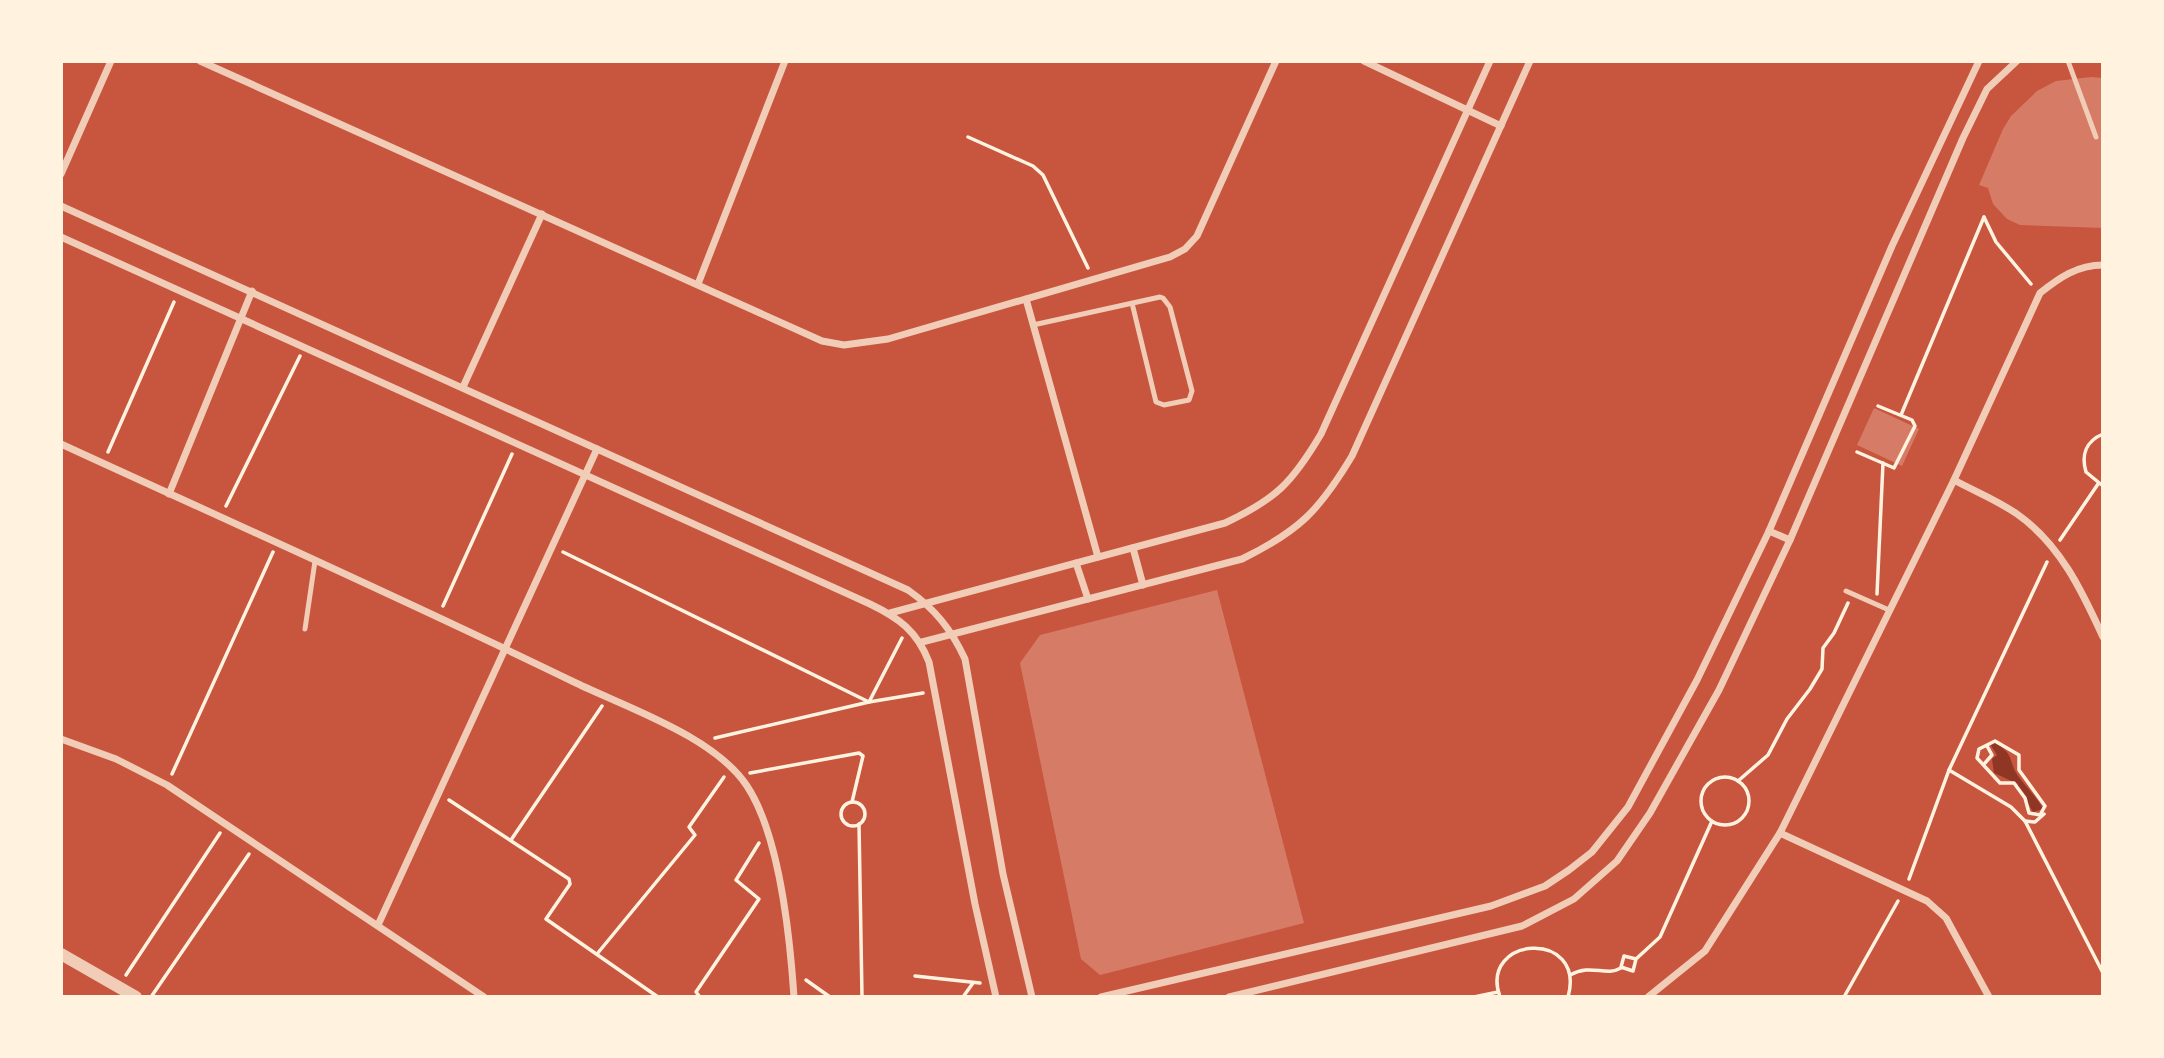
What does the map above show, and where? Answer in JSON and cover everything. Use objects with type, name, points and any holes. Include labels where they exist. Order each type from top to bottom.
[{"type":"street","points":[[61,174],[111,61]]},
{"type":"street","points":[[200,61],[822,341],[844,345],[888,339],[1170,257],[1185,249],[1197,236],[1276,61]]},
{"type":"street","points":[[698,284],[785,61]]},
{"type":"street","points":[[1364,61],[1501,126]]},
{"type":"street","points":[[890,613],[1225,523],[1256,509],[1283,489],[1297,472],[1325,424],[1490,61]]},
{"type":"street","points":[[922,642],[1242,559],[1276,542],[1308,519],[1333,488],[1352,456],[1530,61]]},
{"type":"street","points":[[1101,997],[1490,906],[1545,886],[1598,845],[1628,807],[1697,680],[1769,531],[1847,347],[1979,61]]},
{"type":"street","points":[[1229,997],[1522,926],[1549,914],[1597,881],[1635,838],[1719,691],[1790,540],[1963,138],[1987,89],[2017,61]]},
{"type":"street","points":[[1947,129],[1963,138]]},
{"type":"street","points":[[61,206],[908,590],[928,604],[954,634],[965,659],[1003,874],[1032,997]]},
{"type":"street","points":[[463,387],[542,214]]},
{"type":"street","points":[[61,237],[584,477],[890,613],[908,626],[922,642],[935,691],[996,997]]},
{"type":"street","points":[[1648,997],[1704,951],[1780,833],[1954,480],[2040,293],[2063,275],[2091,265],[2103,265]]},
{"type":"street","points":[[169,494],[251,291]]},
{"type":"street","points":[[1026,299],[1098,557]]},
{"type":"street","points":[[61,444],[505,648],[698,742],[738,775],[761,813],[788,929],[794,997]]},
{"type":"street","points":[[378,925],[597,449]]},
{"type":"street","points":[[1954,480],[2016,513],[2054,549],[2081,588],[2103,637]]},
{"type":"street","points":[[1769,531],[1790,540]]},
{"type":"street","points":[[1133,548],[1143,585]]},
{"type":"street","points":[[1076,563],[1088,599]]},
{"type":"street","points":[[61,739],[116,759],[167,785],[484,997]]},
{"type":"street","points":[[1780,833],[1905,888],[1927,901],[1946,918],[1989,997]]},
{"type":"street","points":[[61,954],[136,997]]},
{"type":"lane","points":[[2068,61],[2096,137]]},
{"type":"lane","points":[[1033,326],[1132,303],[1160,297],[1168,302],[1192,391],[1189,400],[1164,405],[1156,401],[1132,303]]},
{"type":"lane","points":[[305,629],[315,561]]},
{"type":"lane","points":[[1849,592],[1889,610]]},
{"type":"path","points":[[968,137],[1032,166],[1047,180],[1093,279]]},
{"type":"path","points":[[1900,415],[1984,217],[2009,261],[2040,293]]},
{"type":"path","points":[[103,464],[179,291]]},
{"type":"path","points":[[221,518],[304,348]]},
{"type":"path","points":[[1857,452],[1895,466],[1915,426],[1912,420],[1878,406]]},
{"type":"path","points":[[1844,997],[1905,888],[1949,770],[2054,549],[2101,485],[2086,472],[2084,455],[2092,440],[2103,434]]},
{"type":"path","points":[[438,617],[516,445]]},
{"type":"path","points":[[1877,605],[1883,463]]},
{"type":"path","points":[[167,785],[277,543]]},
{"type":"path","points":[[552,547],[869,702]]},
{"type":"path","points":[[1738,781],[1768,755],[1787,719],[1822,669],[1823,648],[1834,633],[1849,592]]},
{"type":"path","points":[[869,702],[908,626]]},
{"type":"path","points":[[698,742],[869,702],[935,691]]},
{"type":"path","points":[[511,840],[608,698]]},
{"type":"path","points":[[2025,821],[2039,820],[2045,811],[2045,807],[2019,770],[2019,755],[1997,741],[1979,749],[1976,756],[1985,763],[1987,771],[1997,781],[2014,783],[2025,798],[2029,813],[2035,815],[2045,811]]},
{"type":"path","points":[[1985,763],[1992,755],[1986,745]]},
{"type":"path","points":[[738,775],[859,753],[863,756],[852,802],[843,807],[841,817],[848,825],[859,824]]},
{"type":"path","points":[[597,954],[695,835],[689,827],[731,768]]},
{"type":"path","points":[[1949,770],[2011,807],[2025,821],[2103,973]]},
{"type":"path","points":[[1722,777],[1738,781],[1748,794],[1749,802],[1742,817],[1728,825],[1712,821],[1702,808],[1703,792],[1714,780],[1722,777]]},
{"type":"path","points":[[439,793],[569,879],[570,884],[546,918],[659,997]]},
{"type":"path","points":[[852,802],[864,810],[859,824],[862,997]]},
{"type":"path","points":[[1621,967],[1633,971],[1636,958],[1660,937],[1712,821]]},
{"type":"path","points":[[119,985],[225,825]]},
{"type":"path","points":[[700,997],[696,992],[759,899],[736,880],[766,832]]},
{"type":"path","points":[[151,997],[255,845]]},
{"type":"path","points":[[1474,997],[1499,994],[1499,971],[1504,962],[1511,954],[1531,947],[1551,951],[1566,966],[1570,975],[1568,997]]},
{"type":"path","points":[[1570,975],[1581,969],[1612,972],[1621,967],[1624,956],[1636,958]]},
{"type":"path","points":[[792,971],[830,997]]},
{"type":"path","points":[[915,976],[993,985]]},
{"type":"path","points":[[963,997],[973,982]]},
{"type":"shaded area","points":[[1995,743],[2008,754],[2018,776],[2043,809],[2033,812],[2017,789],[2018,784],[1994,773],[1992,759],[1997,755],[1990,744]]},
{"type":"building","points":[[2103,78],[2103,228],[2020,225],[2007,219],[1993,204],[1988,188],[1979,185],[2003,129],[2011,116],[2037,91],[2056,81]]},
{"type":"building","points":[[1874,408],[1919,429],[1902,466],[1857,445]]},
{"type":"building","points":[[1217,590],[1304,923],[1100,975],[1081,959],[1020,663],[1040,635]]}]
